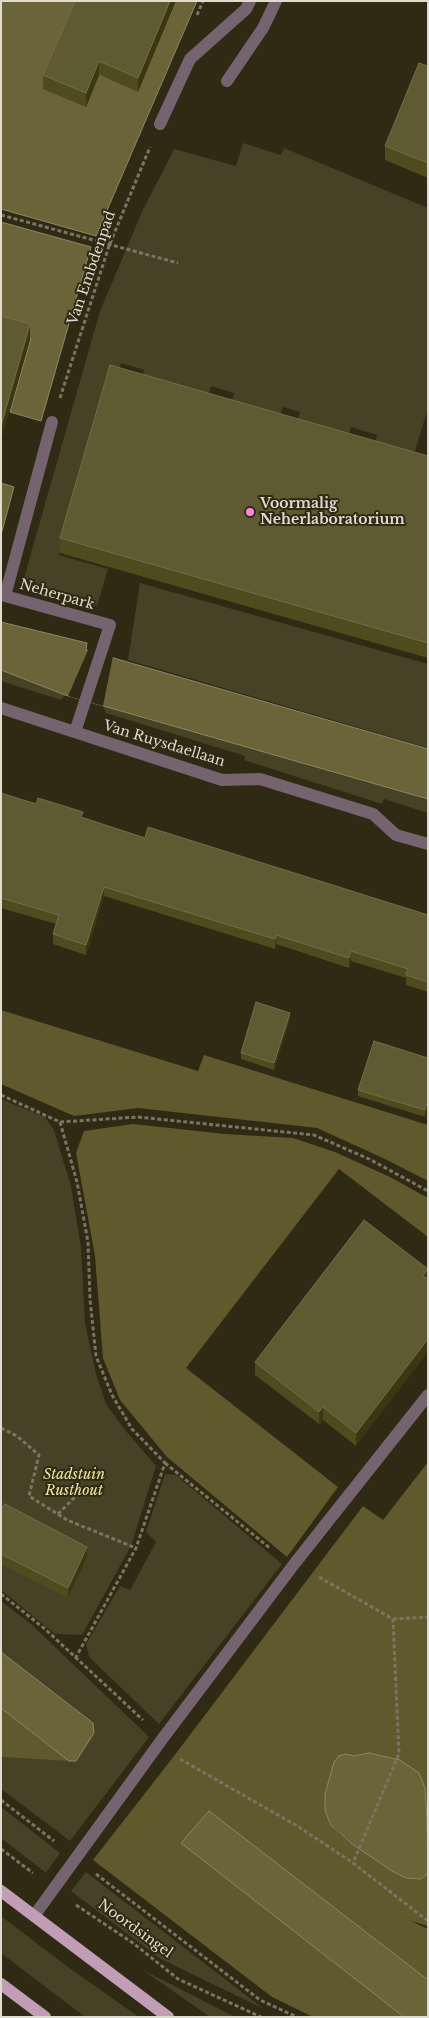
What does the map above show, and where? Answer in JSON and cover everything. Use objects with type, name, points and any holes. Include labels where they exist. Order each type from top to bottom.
[{"type":"main road","points":[[1,1891],[168,2017]]},
{"type":"main road","points":[[1,1984],[45,2017]]},
{"type":"street","points":[[160,124],[190,59],[246,9],[250,1]]},
{"type":"street","points":[[227,81],[263,28],[276,1]]},
{"type":"street","name":"Neherpark","points":[[52,422],[5,596],[110,625],[74,732]]},
{"type":"street","name":"Van Ruysdaellaan","points":[[1,708],[222,780],[260,779],[373,814],[396,835],[428,844]]},
{"type":"street","points":[[34,1916],[163,1738],[295,1563],[428,1395]]},
{"type":"path","name":"Van Embdenpad","points":[[52,422],[109,246],[160,124]]},
{"type":"path","points":[[1,215],[109,246],[178,263]]},
{"type":"path","points":[[1,1095],[60,1122],[138,1116],[314,1136],[369,1159],[428,1191]]},
{"type":"path","points":[[60,1122],[77,1182],[88,1242],[90,1299],[96,1356],[112,1395],[132,1429],[165,1463],[284,1560],[295,1563],[393,1619],[428,1617]]},
{"type":"path","points":[[1,1428],[17,1436],[39,1456],[29,1496],[67,1520],[136,1548]]},
{"type":"path","points":[[75,1659],[136,1548],[165,1463]]},
{"type":"path","points":[[58,1514],[82,1489]]},
{"type":"path","points":[[1,1594],[45,1630],[163,1738],[181,1760],[299,1827],[353,1862],[428,1921]]},
{"type":"path","points":[[353,1862],[399,1754],[393,1619]]},
{"type":"path","points":[[1,1800],[260,2000],[297,2017]]},
{"type":"path","name":"Noordsingel","points":[[1,1849],[54,1889],[133,1943],[178,1979],[261,2017]]},
{"type":"green space","points":[[243,143],[281,155],[284,148],[428,208],[428,408],[413,458],[374,447],[377,435],[351,427],[347,440],[296,427],[300,412],[283,407],[278,422],[229,409],[234,393],[211,386],[206,403],[139,385],[144,370],[121,363],[116,379],[108,378],[59,555],[108,569],[97,606],[22,585],[100,311],[142,212],[174,149],[236,166]]},
{"type":"green space","points":[[140,583],[428,664],[428,748],[128,660]]},
{"type":"green space","points":[[1,670],[65,695],[61,700],[1,681]]},
{"type":"green space","points":[[103,706],[428,799],[428,813],[384,799],[382,804],[244,760],[245,756],[106,713]]},
{"type":"green space","name":"Stadstuin Rusthout","points":[[1,1099],[45,1117],[54,1130],[71,1186],[81,1247],[85,1323],[96,1374],[106,1404],[125,1430],[156,1466],[131,1546],[82,1635],[55,1634],[1,1590]]},
{"type":"green space","points":[[165,1474],[176,1475],[282,1564],[159,1724],[89,1657],[86,1644],[120,1586],[130,1590],[156,1542],[146,1532]]},
{"type":"green space","points":[[1,1601],[31,1624],[149,1737],[70,1841],[1,1789],[1,1757],[76,1761],[93,1723],[1,1652]]},
{"type":"green space","points":[[1,1807],[60,1853],[46,1873],[1,1838]]},
{"type":"green space","points":[[86,1872],[264,2009],[159,1958],[71,1891]]},
{"type":"green space","points":[[1,1916],[68,1967],[139,2017],[85,2017],[1,1953]]},
{"type":"green space","points":[[143,1970],[235,2017],[210,2017]]},
{"type":"shaded area","points":[[1,1],[80,1],[99,75],[138,91],[176,1],[197,1],[96,236],[1,209]]},
{"type":"shaded area","points":[[1,222],[91,247],[41,421],[10,412],[31,338],[1,329]]},
{"type":"shaded area","points":[[1,483],[14,487],[1,535]]},
{"type":"shaded area","points":[[1,622],[87,643],[86,650],[428,749],[428,799],[65,695],[1,670]]},
{"type":"shaded area","points":[[1,1010],[198,1071],[204,1055],[428,1125],[428,1181],[317,1128],[138,1108],[74,1116],[1,1084]]},
{"type":"shaded area","points":[[133,1124],[225,1134],[293,1138],[335,1152],[390,1177],[428,1198],[428,1237],[339,1169],[186,1368],[338,1487],[287,1557],[167,1457],[120,1400],[103,1358],[95,1256],[76,1153],[84,1131]]},
{"type":"shaded area","points":[[428,1462],[428,1855],[426,1797],[392,1758],[369,1753],[354,1756],[346,1754],[325,1810],[331,1825],[340,1834],[392,1871],[406,1878],[421,1879],[427,1874],[428,1870],[428,1926],[411,1921],[428,1929],[428,1980],[209,1812],[182,1843],[404,2017],[313,2017],[272,1997],[93,1860],[363,1506],[383,1520]]},
{"type":"shaded area","points":[[1,1652],[93,1723],[94,1733],[76,1761],[69,1761],[1,1708]]},
{"type":"shaded area","points":[[1,1708],[69,1761],[1,1757]]},
{"type":"shaded area","points":[[369,1753],[400,1760],[419,1773],[425,1788],[428,1870],[427,1874],[421,1879],[406,1878],[392,1871],[352,1844],[331,1825],[328,1818],[325,1810],[325,1794],[334,1762],[339,1756],[346,1754],[354,1756]]},
{"type":"shaded area","points":[[209,1811],[428,1980],[428,2017],[404,2017],[181,1843]]},
{"type":"pier","points":[[89,648],[113,656],[103,706],[68,696]]},
{"type":"building","points":[[75,1],[170,1],[138,78],[99,61],[86,93],[43,75]]},
{"type":"building","points":[[419,63],[428,66],[428,163],[385,146]]},
{"type":"building","points":[[1,316],[30,324],[1,426]]},
{"type":"building","name":"Voormalig Neherlaboratorium","points":[[110,365],[428,456],[428,643],[60,538]]},
{"type":"building","points":[[1,793],[36,804],[38,798],[83,812],[81,817],[145,838],[148,827],[428,915],[428,982],[406,975],[408,969],[351,951],[349,958],[276,935],[275,939],[104,887],[86,945],[53,934],[59,915],[1,898]]},
{"type":"building","points":[[256,1002],[290,1013],[274,1063],[241,1053]]},
{"type":"building","points":[[374,1041],[428,1058],[428,1100],[425,1110],[358,1090]]},
{"type":"building","points":[[364,1220],[428,1269],[423,1276],[428,1279],[428,1339],[356,1433],[323,1407],[319,1412],[255,1362]]},
{"type":"building","points":[[5,1504],[87,1547],[68,1588],[1,1554],[1,1508]]},
{"type":"place","name":"Voormalig Neherlaboratorium","points":[[250,512]]}]
